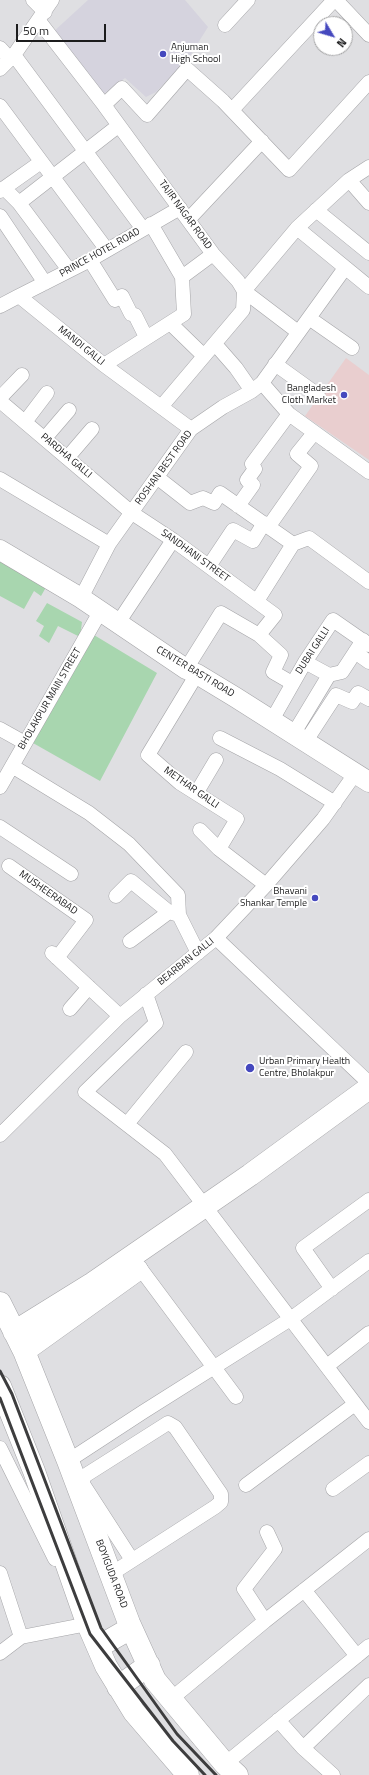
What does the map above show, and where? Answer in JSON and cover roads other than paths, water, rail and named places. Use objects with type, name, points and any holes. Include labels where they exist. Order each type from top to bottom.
[{"type":"main road","points":[[24,1351],[140,1268],[209,1210],[369,1088]]},
{"type":"main road","points":[[14,1332],[209,1210],[369,1101]]},
{"type":"main road","name":"BOYIGUDA ROAD","points":[[0,1303],[24,1351],[68,1461],[104,1532],[111,1574],[132,1628],[155,1680],[231,1770]]},
{"type":"main road","points":[[0,1386],[34,1471],[87,1622],[106,1666],[134,1712],[188,1775]]},
{"type":"main road","points":[[98,1647],[132,1628]]},
{"type":"main road","points":[[118,1687],[149,1665]]},
{"type":"street","name":"TAJIR NAGAR ROAD","points":[[33,0],[42,16],[118,126],[180,208],[212,254],[238,281],[244,290],[298,332]]},
{"type":"street","points":[[0,69],[12,57],[52,0]]},
{"type":"street","points":[[225,25],[248,0]]},
{"type":"street","points":[[232,110],[335,0],[369,35]]},
{"type":"street","points":[[0,48],[12,57],[85,151],[147,227],[182,278],[184,314],[104,365]]},
{"type":"street","points":[[104,105],[122,88],[147,115],[187,69],[232,110],[289,170],[367,88]]},
{"type":"street","points":[[0,106],[107,250]]},
{"type":"street","points":[[19,203],[118,126]]},
{"type":"street","points":[[188,220],[262,141]]},
{"type":"street","points":[[41,162],[2,190],[19,203],[69,270]]},
{"type":"street","points":[[161,407],[243,310],[244,290],[297,228],[349,180],[369,167]]},
{"type":"street","points":[[349,180],[369,203]]},
{"type":"street","name":"PRINCE HOTEL ROAD","points":[[19,296],[90,260],[180,208]]},
{"type":"street","points":[[316,210],[369,253]]},
{"type":"street","points":[[0,216],[45,283]]},
{"type":"street","points":[[297,228],[369,287]]},
{"type":"street","points":[[182,278],[212,254]]},
{"type":"street","points":[[90,260],[115,300],[122,296],[131,314],[135,315],[146,337]]},
{"type":"street","name":"ROSHAN BEST ROAD","points":[[81,598],[110,544],[191,430],[223,407],[257,387],[345,268]]},
{"type":"street","points":[[1,303],[19,296]]},
{"type":"street","name":"MANDI GALLI","points":[[19,296],[104,365],[191,430]]},
{"type":"street","points":[[309,318],[352,348]]},
{"type":"street","points":[[170,323],[204,356]]},
{"type":"street","points":[[215,344],[236,368],[289,414],[369,472]]},
{"type":"street","points":[[275,364],[318,395]]},
{"type":"street","points":[[0,399],[22,375]]},
{"type":"street","points":[[25,422],[47,393]]},
{"type":"street","name":"PARDHA GALLI","points":[[0,399],[132,513]]},
{"type":"street","points":[[45,438],[69,410]]},
{"type":"street","points":[[238,506],[253,485],[247,480],[255,468],[252,464],[289,414]]},
{"type":"street","points":[[68,457],[92,429]]},
{"type":"street","points":[[209,566],[232,530],[253,541],[267,525],[311,466],[297,454],[314,433]]},
{"type":"street","points":[[158,478],[190,503],[203,498],[214,503],[220,493],[293,544]]},
{"type":"street","points":[[0,479],[110,544]]},
{"type":"street","name":"SANDHANI STREET","points":[[132,513],[173,540],[275,615],[258,635]]},
{"type":"street","points":[[257,601],[293,544],[309,538],[369,582]]},
{"type":"street","points":[[118,623],[173,540]]},
{"type":"street","name":"CENTER BASTI ROAD","points":[[0,550],[81,598],[100,612],[192,671],[300,737],[362,778]]},
{"type":"street","name":"BHOLAKPUR MAIN STREET","points":[[0,787],[100,612]]},
{"type":"street","points":[[192,671],[221,613],[258,635],[281,655],[273,672],[292,683]]},
{"type":"street","name":"DUBAI GALLI","points":[[272,720],[292,683],[333,620],[362,646]]},
{"type":"street","points":[[305,662],[329,675],[342,672],[362,646],[369,662]]},
{"type":"street","name":"METHAR GALLI","points":[[192,671],[148,755],[180,783],[197,792],[237,820],[219,849]]},
{"type":"street","points":[[300,737],[329,675]]},
{"type":"street","points":[[300,737],[336,695],[352,702],[358,693],[369,699]]},
{"type":"street","points":[[0,729],[25,743]]},
{"type":"street","points":[[220,738],[280,769],[335,803]]},
{"type":"street","points":[[197,792],[216,760]]},
{"type":"street","points":[[12,766],[89,813],[129,844],[178,895],[174,913],[130,941]]},
{"type":"street","name":"BEARBAN GALLI","points":[[0,1136],[120,1016],[216,938],[266,885],[335,803],[362,778]]},
{"type":"street","points":[[0,827],[71,874]]},
{"type":"street","points":[[200,830],[219,849],[266,885]]},
{"type":"street","name":"MUSHEERABAD","points":[[9,866],[86,920],[54,955],[89,987]]},
{"type":"street","points":[[116,896],[131,881],[174,913],[198,953]]},
{"type":"street","points":[[216,938],[369,1083]]},
{"type":"street","points":[[70,1009],[89,987],[120,1016]]},
{"type":"street","points":[[146,994],[156,1023],[85,1092],[165,1154],[292,1318],[354,1404],[369,1422]]},
{"type":"street","points":[[127,1124],[186,1052]]},
{"type":"street","points":[[332,1289],[303,1248],[369,1200]]},
{"type":"street","points":[[68,1461],[292,1318],[369,1261]]},
{"type":"street","points":[[140,1268],[236,1397]]},
{"type":"street","points":[[327,1366],[369,1334]]},
{"type":"street","points":[[246,1485],[354,1404]]},
{"type":"street","points":[[111,1574],[221,1502],[221,1494],[175,1427],[168,1424],[162,1426],[86,1475],[83,1479],[83,1484],[104,1532],[132,1560]]},
{"type":"street","points":[[0,1448],[87,1622],[21,1637],[0,1653]]},
{"type":"street","points":[[333,1489],[369,1463]]},
{"type":"street","points":[[265,1621],[244,1589],[275,1549],[267,1532]]},
{"type":"street","points":[[171,1699],[265,1621],[369,1539]]},
{"type":"street","points":[[0,1573],[21,1637]]},
{"type":"street","points":[[304,1590],[357,1656]]},
{"type":"street","points":[[231,1770],[278,1720],[369,1646]]},
{"type":"street","points":[[303,1748],[369,1685]]},
{"type":"street","points":[[278,1720],[303,1748],[333,1775]]},
{"type":"railway","points":[[0,1371],[12,1394],[101,1628],[177,1734],[216,1775]]},
{"type":"railway","points":[[0,1398],[90,1634],[173,1741],[205,1775]]},
{"type":"place","name":"Anjuman High School","points":[[163,54]]},
{"type":"place","name":"Bangladesh Cloth Market","points":[[344,395]]},
{"type":"place","name":"Bhavani Shankar Temple","points":[[315,898]]},
{"type":"place","name":"Urban Primary Health Centre, Bholakpur","points":[[250,1068]]}]
